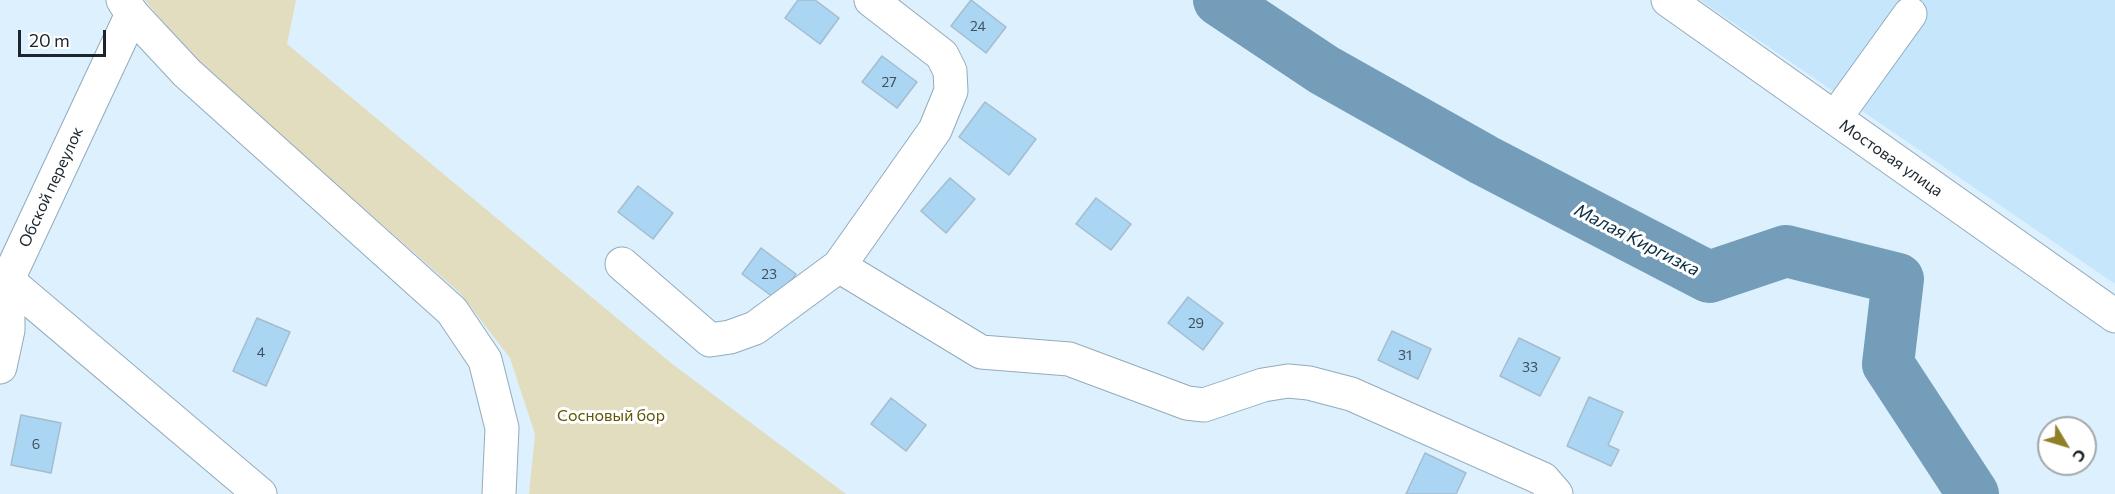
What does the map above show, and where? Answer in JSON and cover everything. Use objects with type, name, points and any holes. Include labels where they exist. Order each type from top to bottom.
[{"type":"street","points":[[622,264],[710,340],[730,337],[755,328],[839,266],[935,130],[951,91],[950,71],[942,55],[871,0]]},
{"type":"street","name":"Мостовая улица","points":[[1668,0],[2115,316]]},
{"type":"street","points":[[128,7],[187,73],[452,311],[485,360],[502,428],[499,494]]},
{"type":"street","name":"Обской переулок","points":[[0,367],[8,330],[4,276],[128,7]]},
{"type":"street","points":[[1835,118],[1910,14]]},
{"type":"street","points":[[839,266],[981,352],[1069,359],[1187,403],[1204,405],[1263,385],[1288,381],[1309,383],[1351,394],[1532,474],[1543,479],[1556,494]]},
{"type":"street","points":[[4,276],[260,494]]},
{"type":"shaded area","points":[[1700,0],[2115,0],[2115,284]]},
{"type":"green space","name":"Сосновый бор","points":[[145,0],[296,0],[287,44],[671,363],[846,494],[529,494],[535,434],[510,358],[460,293],[195,60]]},
{"type":"building","points":[[798,0],[815,0],[839,18],[820,44],[785,18]]},
{"type":"building","points":[[971,0],[1006,27],[986,53],[951,26]]},
{"type":"building","points":[[882,56],[917,82],[897,108],[862,82]]},
{"type":"building","points":[[985,102],[1036,139],[1009,175],[959,137]]},
{"type":"building","points":[[950,178],[975,199],[946,233],[921,211]]},
{"type":"building","points":[[638,186],[673,213],[653,239],[618,212]]},
{"type":"building","points":[[1096,198],[1131,224],[1111,250],[1076,224]]},
{"type":"building","points":[[761,248],[796,274],[777,300],[742,274]]},
{"type":"building","points":[[1188,297],[1223,323],[1203,350],[1168,323]]},
{"type":"building","points":[[257,318],[290,332],[266,386],[233,371]]},
{"type":"building","points":[[1392,331],[1431,349],[1418,379],[1378,360]]},
{"type":"building","points":[[1519,338],[1560,358],[1540,396],[1500,376]]},
{"type":"building","points":[[1589,397],[1623,412],[1608,445],[1619,450],[1611,466],[1567,446]]},
{"type":"building","points":[[891,398],[926,425],[906,451],[871,424]]},
{"type":"building","points":[[21,415],[61,423],[51,473],[11,465]]},
{"type":"building","points":[[1425,453],[1466,473],[1456,494],[1406,494]]},
{"type":"waterway","name":"Малая Киргизка","points":[[1219,0],[1324,70],[1484,160],[1709,277],[1786,251],[1898,279],[1888,364],[1973,494]]}]
